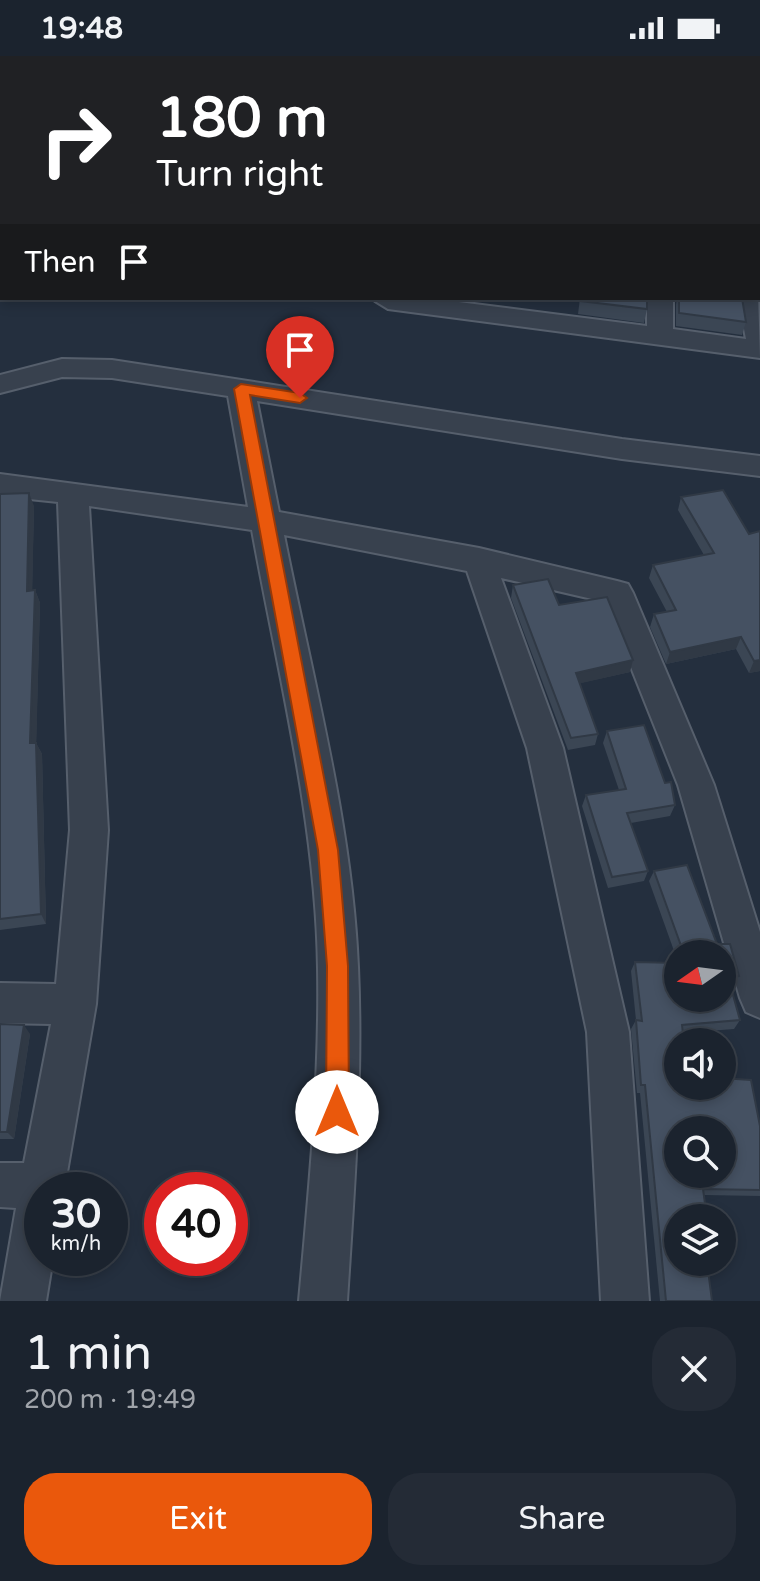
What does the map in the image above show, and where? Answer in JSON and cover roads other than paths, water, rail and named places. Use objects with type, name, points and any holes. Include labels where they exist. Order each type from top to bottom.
[{"type":"street","points":[[388,300],[484,306],[660,336],[760,346],[751,300]]},
{"type":"street","points":[[660,300],[660,336]]},
{"type":"street","points":[[0,384],[75,368],[112,369],[622,449],[760,466]]},
{"type":"street","points":[[241,389],[263,520],[328,850],[338,966],[337,1112],[323,1301]]},
{"type":"street","points":[[0,485],[263,520],[479,560],[617,593],[696,785],[760,998]]},
{"type":"street","points":[[22,1301],[20,1186],[75,1004],[89,830],[73,493]]},
{"type":"street","points":[[479,560],[545,748],[608,1032],[625,1301]]},
{"type":"street","points":[[0,1003],[75,1004]]}]
